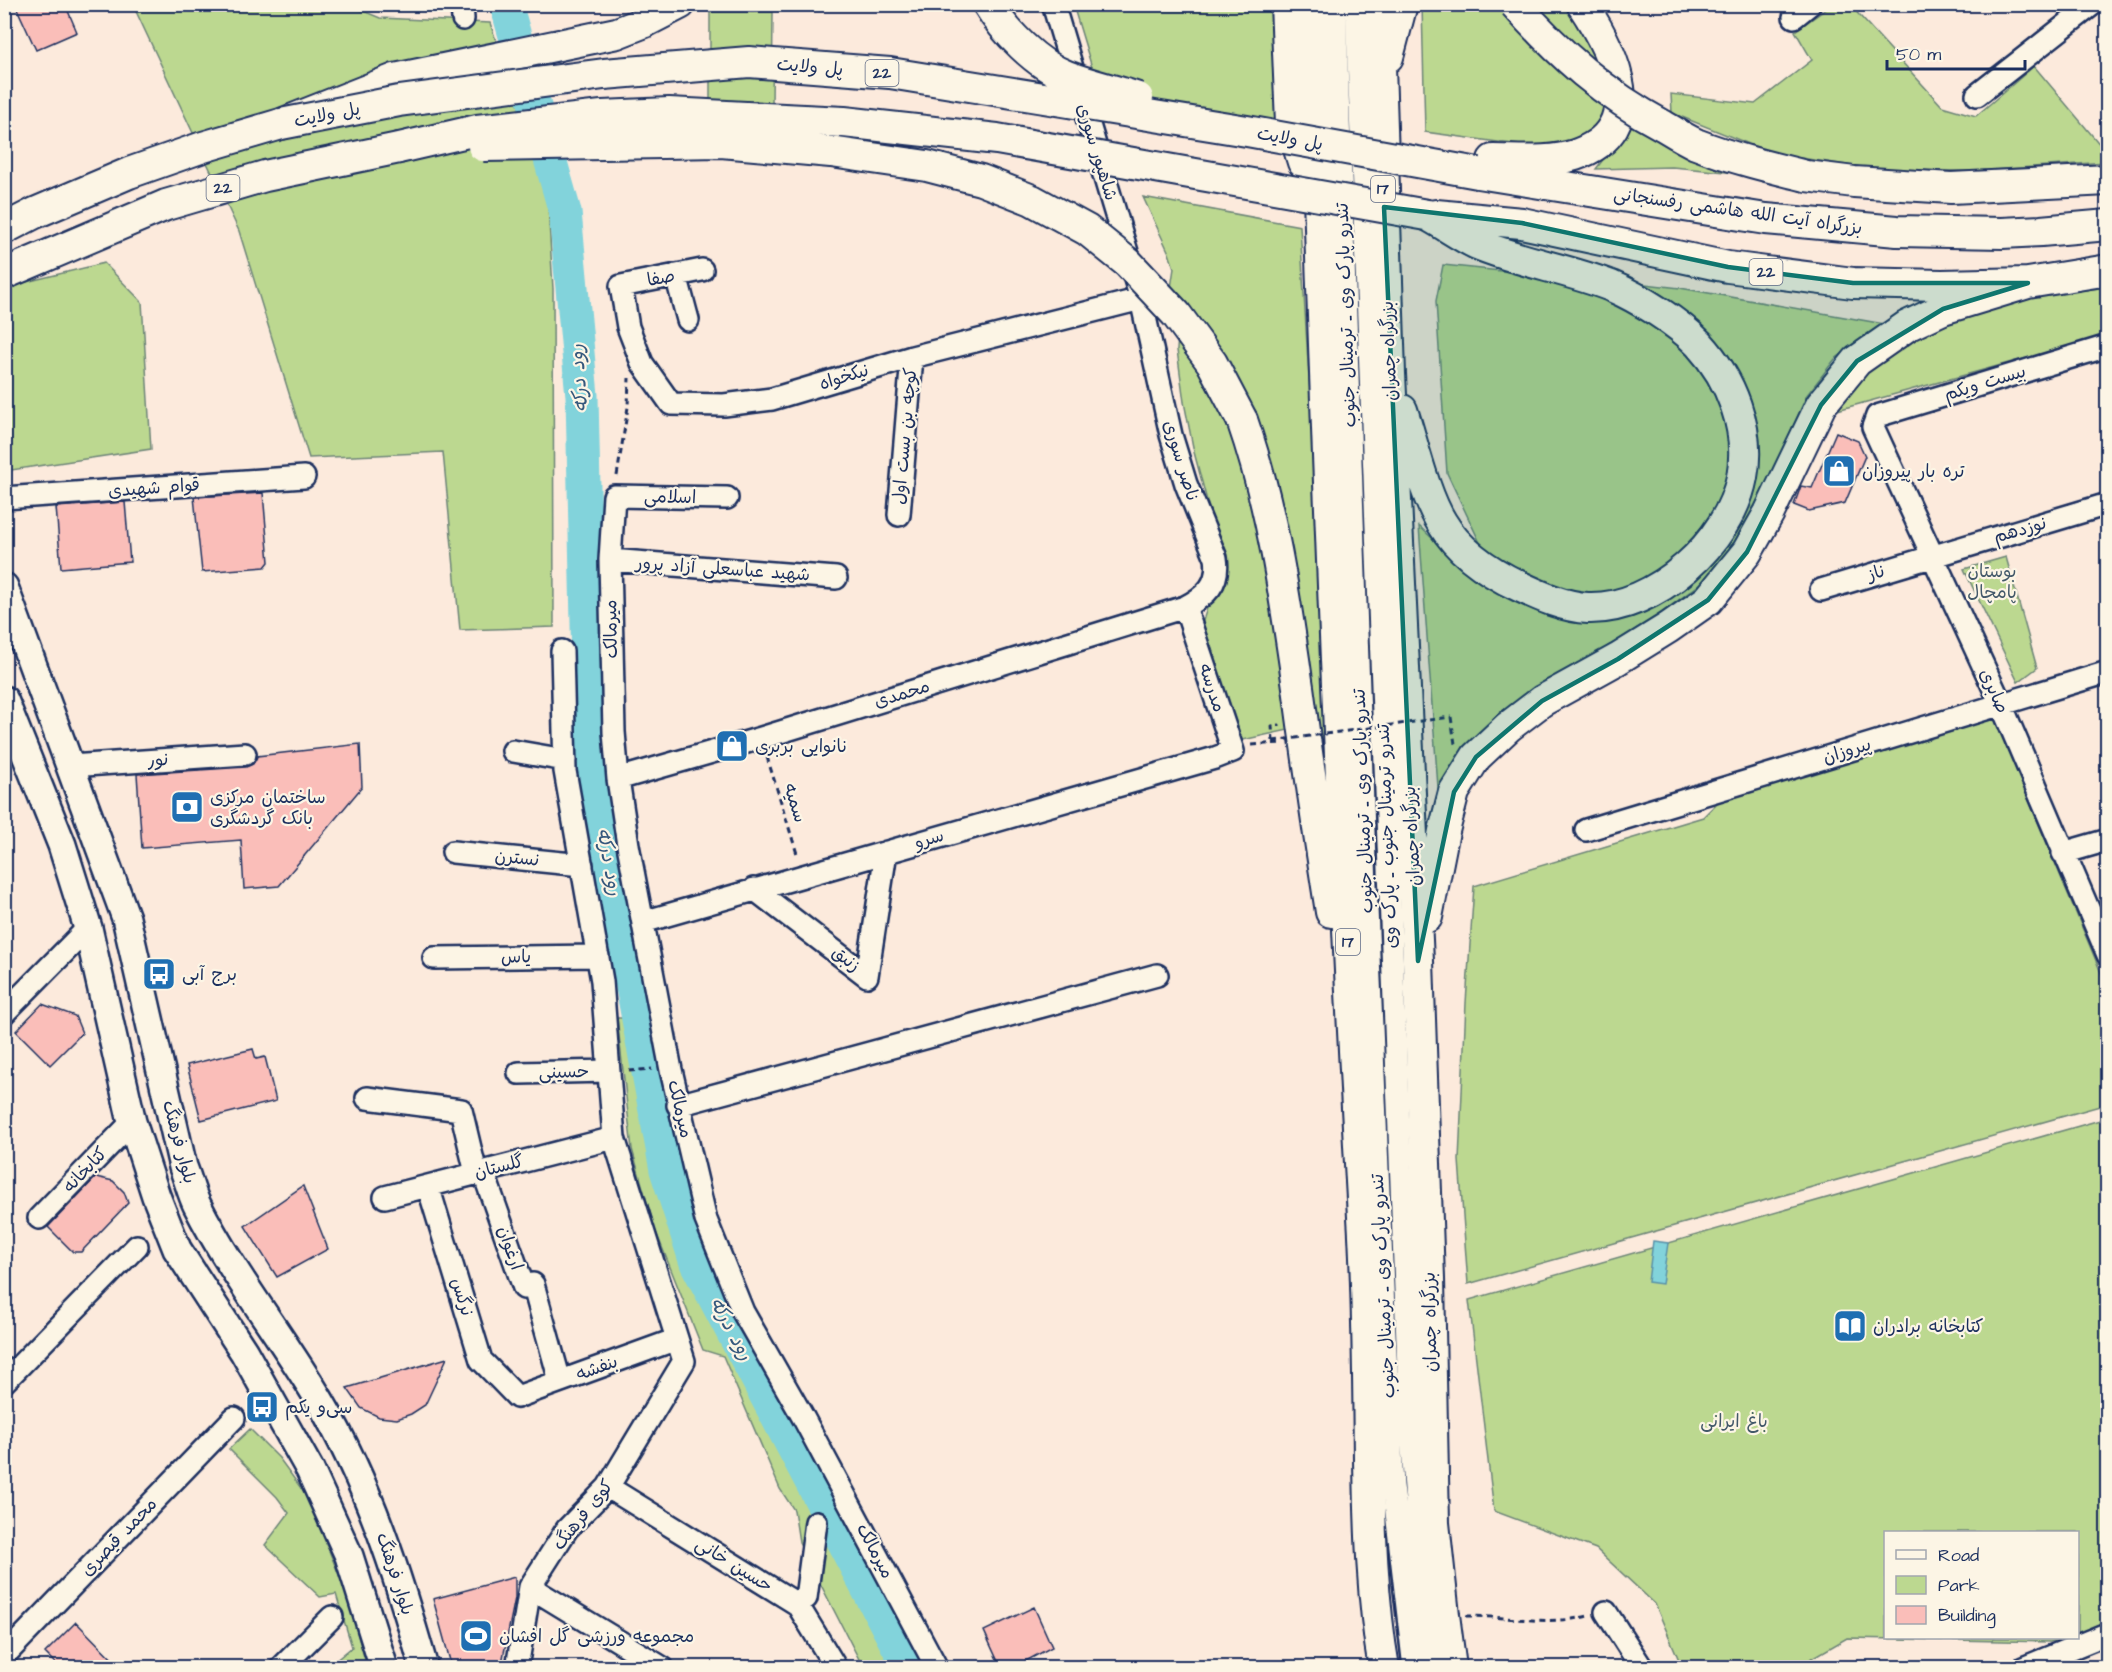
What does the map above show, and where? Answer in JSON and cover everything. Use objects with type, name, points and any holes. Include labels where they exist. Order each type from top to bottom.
[{"type":"highway","points":[[281,124],[395,80],[617,33],[680,4]]},
{"type":"highway","points":[[988,4],[1006,29],[1044,63],[1065,75],[1248,131]]},
{"type":"highway","points":[[1286,4],[1291,123],[1319,216]]},
{"type":"highway","name":"17","points":[[1313,4],[1319,216],[1350,1000],[1366,1262],[1370,1516],[1384,1668]]},
{"type":"highway","name":"بزرگراه چمران","points":[[1378,4],[1390,374],[1418,961],[1429,1279],[1434,1523],[1451,1668]]},
{"type":"highway","points":[[1380,89],[1402,4]]},
{"type":"highway","points":[[1515,4],[1548,42],[1585,74],[1641,114],[1695,143],[1760,164],[1806,176],[1854,182],[1951,188],[2108,180]]},
{"type":"highway","points":[[1409,160],[1546,160],[1573,156],[1600,142],[1618,118],[1621,105],[1620,89],[1607,51],[1582,4]]},
{"type":"highway","name":"پل ولایت","points":[[281,124],[399,101],[604,74],[749,62],[890,74],[1248,131],[1478,173]]},
{"type":"highway","name":"22","points":[[4,274],[166,205],[277,174],[477,130],[602,116],[669,113],[844,122],[997,139],[1427,214],[1522,223],[1728,267],[1853,283],[2028,284],[2108,270]]},
{"type":"highway","name":"22","points":[[4,229],[35,213],[129,173],[203,147],[281,124]]},
{"type":"highway","points":[[399,148],[721,142],[831,152],[917,164],[981,180],[1032,200],[1078,225],[1128,263],[1176,314],[1212,363],[1242,420],[1256,460],[1272,528],[1287,610],[1336,947],[1350,1000]]},
{"type":"highway","name":"بزرگراه آیت الله هاشمی رفسنجانی","points":[[1478,173],[1766,219],[1897,231],[2002,233],[2108,225]]},
{"type":"highway","points":[[1390,374],[1430,497],[1441,522],[1465,551],[1495,574],[1534,594],[1587,608],[1607,607],[1654,590],[1696,559],[1721,526],[1738,492],[1743,476],[1744,459],[1742,424],[1738,409],[1721,372],[1699,344],[1684,330],[1611,286],[1477,243],[1427,214]]},
{"type":"highway","points":[[1418,961],[1454,792],[1476,757],[1508,727],[1542,701],[1618,659],[1708,600],[1747,552],[1769,513],[1821,405],[1857,361],[1907,326],[1943,309],[2028,284]]},
{"type":"main road","name":"بلوار فرهنگ","points":[[4,587],[126,918],[183,1167],[196,1204],[225,1254],[321,1402],[369,1496],[408,1611],[424,1668]]},
{"type":"main road","name":"بلوار فرهنگ","points":[[4,700],[62,845],[88,928],[132,1122],[156,1196],[177,1250],[244,1352],[310,1470],[349,1556],[384,1668]]},
{"type":"street","name":"شاهپور سوری","points":[[1053,4],[1141,299]]},
{"type":"street","name":"تندرو پارک وی ـ ترمینال جنوب","points":[[1335,4],[1384,1335],[1393,1486],[1414,1668]]},
{"type":"street","name":"تندرو ترمینال جنوب ـ پارک وی","points":[[1356,4],[1410,1420],[1417,1515],[1433,1668]]},
{"type":"street","points":[[1977,95],[2093,4]]},
{"type":"street","name":"صفا","points":[[621,286],[702,270]]},
{"type":"street","points":[[676,275],[688,320]]},
{"type":"street","name":"نیکخواه","points":[[621,286],[628,327],[642,363],[671,404],[724,405],[772,399],[912,357],[1141,299]]},
{"type":"street","name":"ناصر سوری","points":[[1141,299],[1171,435],[1186,484],[1216,558],[1218,570],[1210,590],[1201,599],[1185,607]]},
{"type":"street","name":"بیست ویکم","points":[[1873,431],[1873,424],[1877,416],[2108,346]]},
{"type":"street","name":"کوچه بن بست اول","points":[[899,515],[912,357]]},
{"type":"street","name":"صابری","points":[[1873,431],[2001,704],[2108,955]]},
{"type":"street","name":"قوام شهیدی","points":[[4,498],[304,477]]},
{"type":"street","name":"اسلامی","points":[[614,496],[727,498]]},
{"type":"street","name":"میرمالک","points":[[614,496],[610,560],[614,732],[618,779],[678,1105],[706,1220],[743,1312],[804,1419],[937,1668]]},
{"type":"street","name":"نوزدهم","points":[[1932,556],[2108,504]]},
{"type":"street","name":"ناز","points":[[1821,590],[1932,556]]},
{"type":"street","name":"شهید عباسعلی آزاد پرور","points":[[610,560],[836,578]]},
{"type":"street","name":"محمدی","points":[[618,779],[761,738],[1185,607]]},
{"type":"street","name":"مدرسه","points":[[1185,607],[1224,754]]},
{"type":"street","points":[[562,651],[565,760],[602,981],[614,1138],[677,1340]]},
{"type":"street","name":"پیروزان","points":[[1586,830],[2108,672]]},
{"type":"street","points":[[513,751],[565,760]]},
{"type":"street","name":"نور","points":[[71,766],[245,754]]},
{"type":"street","name":"سرو","points":[[643,922],[1224,754]]},
{"type":"street","points":[[2064,853],[2108,840]]},
{"type":"street","name":"نسترن","points":[[453,852],[582,865]]},
{"type":"street","name":"زنبق","points":[[754,889],[867,975],[886,852]]},
{"type":"street","points":[[1365,861],[1389,860]]},
{"type":"street","points":[[4,1012],[88,928]]},
{"type":"street","name":"یاس","points":[[434,958],[598,956]]},
{"type":"street","points":[[678,1105],[1157,975]]},
{"type":"street","name":"حسینی","points":[[519,1073],[609,1071]]},
{"type":"street","points":[[367,1098],[461,1110],[480,1172]]},
{"type":"street","name":"کتابخانه","points":[[39,1218],[132,1122]]},
{"type":"street","name":"گلستان","points":[[385,1197],[614,1138]]},
{"type":"street","name":"ارغوان","points":[[480,1172],[524,1288],[533,1284],[560,1381]]},
{"type":"street","name":"نرگس","points":[[428,1186],[481,1360],[517,1397]]},
{"type":"street","points":[[4,1382],[137,1246]]},
{"type":"street","name":"بنفشه","points":[[517,1397],[677,1340]]},
{"type":"street","name":"کوی فرهنگ","points":[[517,1668],[531,1587],[567,1530],[608,1487],[684,1361],[677,1340]]},
{"type":"street","name":"محمد قیصری","points":[[4,1656],[234,1418]]},
{"type":"street","name":"حسین خانی","points":[[608,1487],[797,1604],[836,1668]]},
{"type":"street","points":[[797,1604],[806,1598],[816,1522]]},
{"type":"street","points":[[531,1587],[663,1668]]},
{"type":"street","points":[[1606,1612],[1642,1668]]},
{"type":"street","points":[[281,1668],[332,1617]]},
{"type":"street","points":[[2023,1668],[2057,1661],[2104,1635],[2108,1638]]},
{"type":"path","points":[[614,496],[628,408],[629,370],[642,363]]},
{"type":"path","points":[[1279,725],[1272,726],[1274,741],[1451,717],[1456,748]]},
{"type":"path","name":"سمیه","points":[[761,738],[803,875]]},
{"type":"path","points":[[1224,754],[1260,743],[1281,743]]},
{"type":"path","points":[[632,1071],[653,1069]]},
{"type":"path","points":[[1444,1616],[1493,1616],[1540,1621],[1574,1620],[1606,1612]]},
{"type":"highlighted area","points":[[1384,207],[1522,223],[1728,267],[1853,283],[2028,283],[1943,309],[1857,361],[1821,405],[1747,552],[1708,600],[1618,659],[1542,701],[1476,757],[1454,792],[1418,961]]},
{"type":"green space","points":[[133,5],[355,5],[356,8],[380,18],[490,23],[547,188],[553,289],[554,627],[460,630],[443,452],[309,458],[239,231]]},
{"type":"green space","points":[[1073,5],[1280,5],[1287,126],[1100,94]]},
{"type":"green space","points":[[1422,5],[1571,5],[1607,67],[1601,126],[1556,150],[1425,132]]},
{"type":"green space","points":[[1832,5],[1850,5],[1942,106],[1976,116],[2034,66],[2107,153],[2107,162],[1973,171],[1881,170],[1774,154],[1672,113],[1671,94],[1755,104],[1812,60],[1795,31]]},
{"type":"green space","points":[[710,12],[773,12],[772,106],[710,105]]},
{"type":"green space","points":[[1624,118],[1780,177],[1672,167],[1596,169],[1617,141]]},
{"type":"green space","points":[[1143,197],[1300,226],[1323,619],[1328,766],[1315,758],[1229,371],[1212,336],[1171,288],[1174,268]]},
{"type":"green space","points":[[104,263],[142,302],[151,449],[5,471],[5,290],[18,284]]},
{"type":"green space","points":[[1443,265],[1520,273],[1611,295],[1684,341],[1719,385],[1735,431],[1735,479],[1686,553],[1645,582],[1608,596],[1555,591],[1506,569],[1483,549],[1447,473],[1436,301]]},
{"type":"green space","points":[[1636,283],[1680,288],[1884,324],[1835,359],[1807,395],[1749,525],[1719,570],[1661,613],[1535,693],[1439,801],[1419,526],[1463,567],[1544,611],[1598,623],[1657,605],[1700,575],[1738,522],[1749,418]]},
{"type":"green space","points":[[2107,287],[2107,336],[1830,412],[1841,394],[1901,337],[2011,300]]},
{"type":"green space","points":[[1178,335],[1209,379],[1248,472],[1293,729],[1243,740],[1234,738],[1200,630],[1207,608],[1220,590],[1223,561],[1194,452],[1184,402],[1177,350]]},
{"type":"green space","name":"بوستان پامچال","points":[[2006,557],[2037,668],[2018,682],[1964,569]]},
{"type":"green space","points":[[1994,717],[2107,987],[2107,1104],[1468,1284],[1459,1160],[1474,886],[1703,817],[1723,797]]},
{"type":"green space","points":[[617,1018],[625,1018],[670,1224],[893,1667],[863,1667],[799,1542],[794,1510],[780,1489],[723,1356],[703,1350],[654,1227],[632,1149]]},
{"type":"green space","name":"باغ ایرانی","points":[[2107,1118],[2107,1627],[2079,1634],[2079,1531],[1884,1531],[1884,1639],[1847,1638],[1797,1667],[1682,1667],[1655,1604],[1596,1549],[1494,1511],[1469,1300]]},
{"type":"green space","points":[[250,1429],[279,1458],[306,1495],[344,1587],[367,1667],[328,1667],[352,1647],[336,1594],[320,1597],[265,1545],[289,1513],[277,1497],[229,1449]]},
{"type":"green space","name":"باغ ایرانی","points":[[1898,1639],[2062,1639],[2050,1642]]},
{"type":"water","points":[[1653,1241],[1668,1243],[1662,1284],[1648,1282]]},
{"type":"building","points":[[15,4],[65,4],[77,32],[36,50]]},
{"type":"building","name":"تره بار پیروزان","points":[[1836,432],[1858,441],[1865,456],[1845,503],[1809,511],[1794,505],[1801,486],[1812,488]]},
{"type":"building","points":[[263,493],[269,562],[265,567],[202,572],[194,497]]},
{"type":"building","points":[[125,502],[130,562],[61,568],[56,507]]},
{"type":"building","points":[[360,744],[362,787],[279,886],[244,889],[241,840],[142,848],[137,774],[246,767],[253,764],[257,756]]},
{"type":"building","points":[[42,1004],[75,1016],[82,1033],[50,1065],[16,1031]]},
{"type":"building","points":[[253,1049],[256,1059],[265,1057],[276,1101],[201,1120],[187,1065]]},
{"type":"building","points":[[96,1177],[113,1181],[124,1192],[128,1203],[81,1252],[73,1252],[48,1227]]},
{"type":"building","points":[[303,1186],[328,1249],[277,1277],[245,1226]]},
{"type":"building","points":[[447,1358],[425,1405],[397,1419],[379,1417],[361,1408],[347,1388]]},
{"type":"building","name":"مجموعه ورزشی گل افشان","points":[[515,1577],[515,1598],[501,1668],[452,1668],[433,1599]]},
{"type":"building","points":[[1034,1607],[1052,1647],[1013,1668],[1001,1668],[984,1631]]},
{"type":"building","points":[[76,1622],[121,1668],[60,1668],[45,1653]]},
{"type":"waterway","name":"رود درکه","points":[[506,4],[565,212],[582,396],[590,760],[666,1170],[696,1263],[909,1668]]},
{"type":"place","name":"تره بار پیروزان","points":[[1839,471]]},
{"type":"place","name":"نانوایی بربری","points":[[732,746]]},
{"type":"place","name":"ساختمان مرکزی بانک گردشگری","points":[[187,807]]},
{"type":"place","name":"برج آبی","points":[[159,974]]},
{"type":"place","name":"کتابخانه برادران","points":[[1850,1326]]},
{"type":"place","name":"سی‌و یکم","points":[[262,1407]]},
{"type":"place","name":"مجموعه ورزشی گل افشان","points":[[476,1636]]}]
